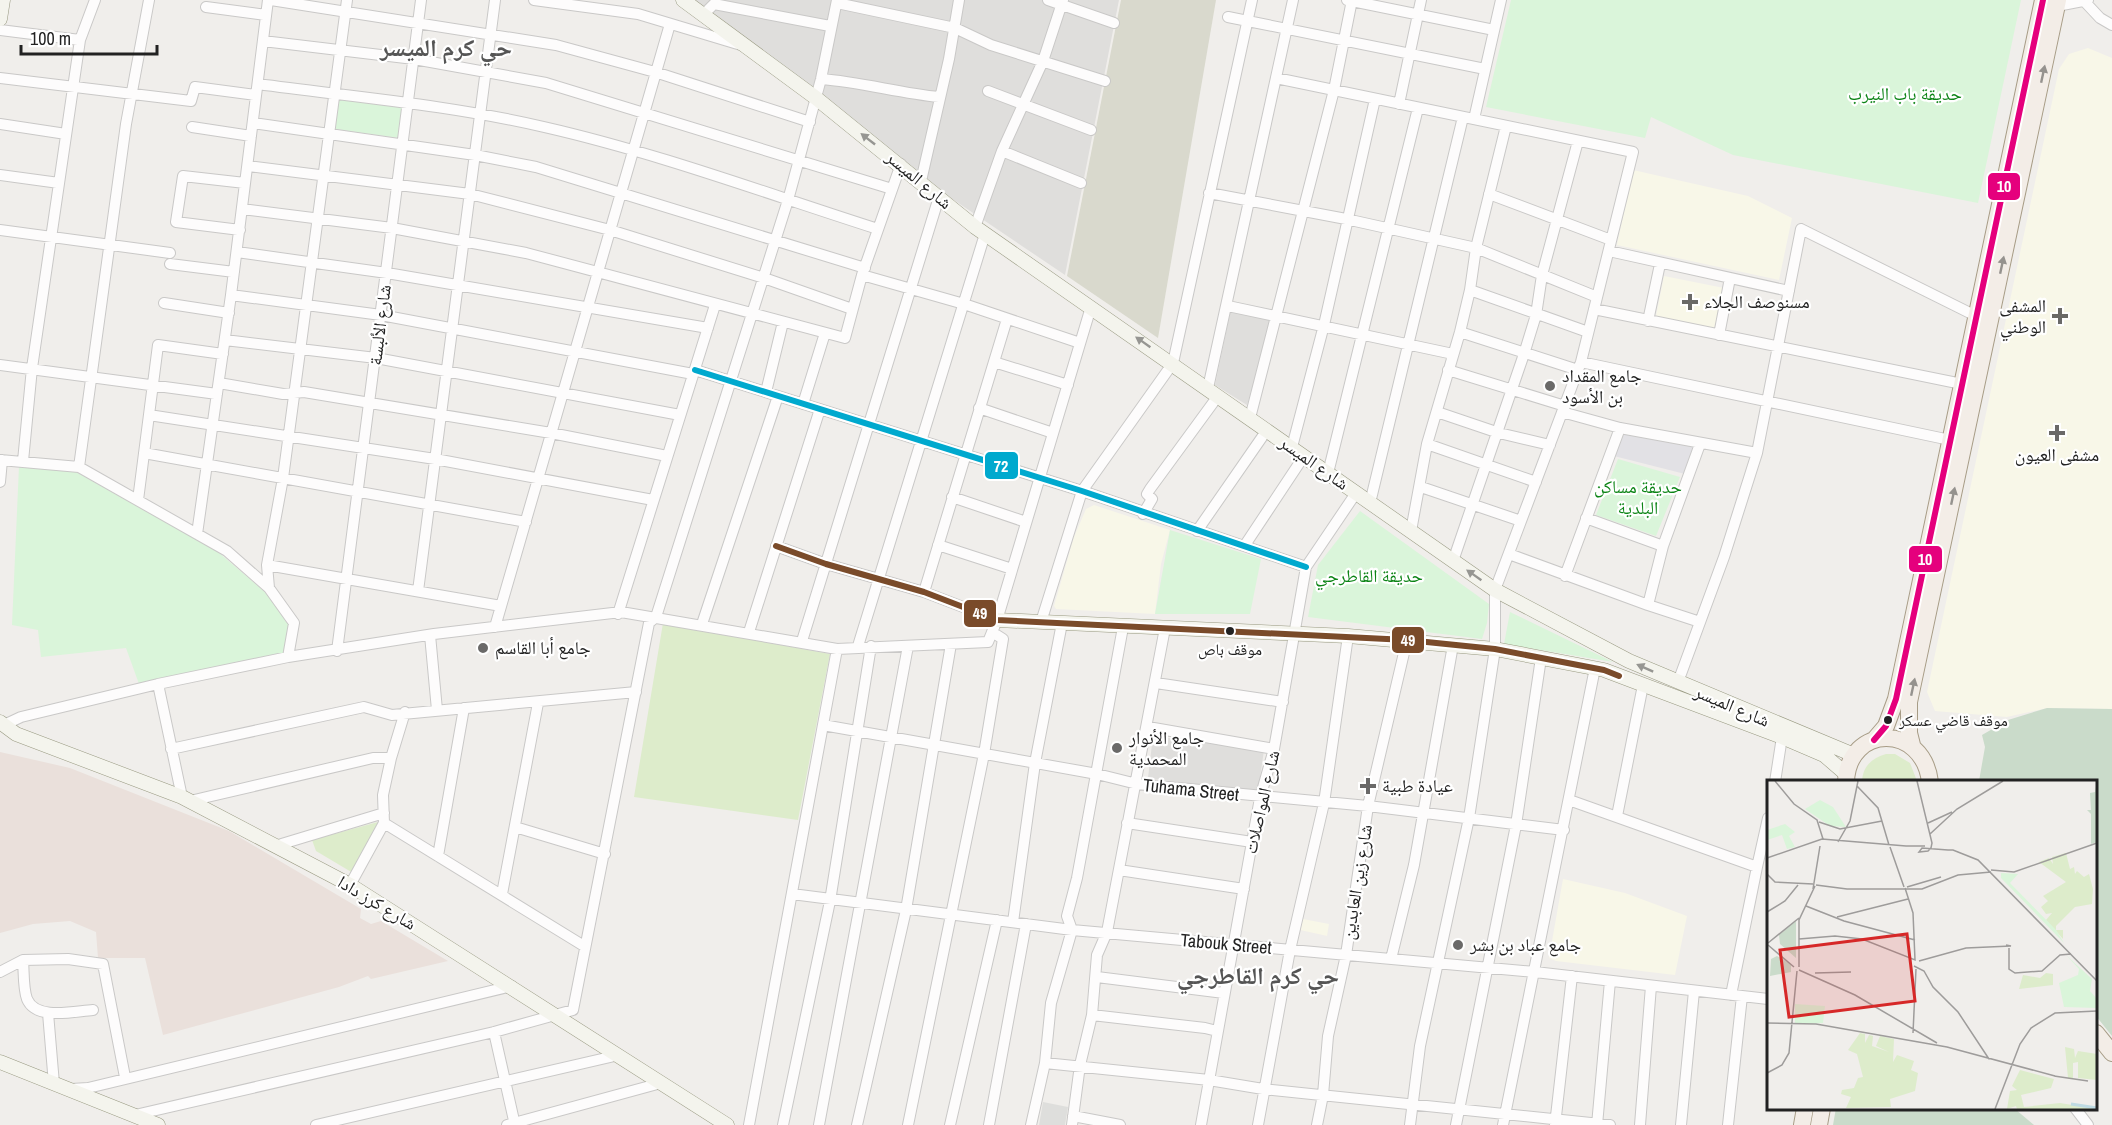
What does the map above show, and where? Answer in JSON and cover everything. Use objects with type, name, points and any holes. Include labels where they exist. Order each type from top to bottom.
[{"type":"main road","points":[[0,20],[3,0]]},
{"type":"main road","name":"شارع الميسر","points":[[683,0],[816,98],[901,164],[980,230],[1495,590],[1629,661],[1854,754]]},
{"type":"main road","points":[[994,626],[1041,622],[1348,636],[1495,649],[1595,668],[1643,685],[1824,755],[1846,778],[1854,754],[1874,740],[1886,726],[1896,699],[1976,316],[2053,2]]},
{"type":"main road","points":[[1912,745],[1909,733],[1910,702],[2053,2]]},
{"type":"main road","name":"شارع كرز دادا","points":[[1,723],[16,734],[186,799],[350,885],[727,1125]]},
{"type":"main road","points":[[1874,740],[1900,739],[1912,745],[1926,761],[1930,780]]},
{"type":"main road","points":[[2097,1034],[2112,1053]]},
{"type":"main road","points":[[0,1062],[158,1125]]},
{"type":"main road","points":[[1802,1125],[1805,1110]]},
{"type":"main road","points":[[1819,1125],[1822,1110]]},
{"type":"street","points":[[23,461],[32,368],[80,40],[95,0]]},
{"type":"street","points":[[79,467],[126,124],[149,0]]},
{"type":"street","points":[[197,534],[229,313],[266,15],[270,0],[556,45],[656,72],[810,122]]},
{"type":"street","points":[[269,588],[267,565],[283,478],[347,0]]},
{"type":"street","name":"شارع الألبسة","points":[[337,651],[421,0]]},
{"type":"street","points":[[417,591],[495,0]]},
{"type":"street","points":[[534,0],[626,13],[748,48]]},
{"type":"street","points":[[626,13],[629,0]]},
{"type":"street","points":[[921,181],[955,28],[959,0]]},
{"type":"street","points":[[1048,0],[1062,2],[1114,23]]},
{"type":"street","points":[[1041,622],[1082,490],[1173,363],[1252,0]]},
{"type":"street","points":[[1143,514],[1152,499],[1147,494],[1213,392],[1247,200],[1293,0]]},
{"type":"street","points":[[1250,418],[1334,90],[1350,0],[1494,30]]},
{"type":"street","points":[[1400,104],[1421,0]]},
{"type":"street","points":[[1371,503],[1434,239],[1485,69],[1501,0]]},
{"type":"street","points":[[2053,2],[2086,1],[2100,18],[2112,25]]},
{"type":"street","points":[[135,1115],[494,1032],[573,1011],[649,623],[656,617],[776,240],[810,122],[837,2],[955,28],[991,45],[1105,81]]},
{"type":"street","points":[[858,646],[964,304],[980,230],[1002,151],[1043,61],[1062,2]]},
{"type":"street","points":[[703,15],[714,4],[830,26]]},
{"type":"street","points":[[206,7],[266,15]]},
{"type":"street","points":[[1228,17],[1485,69]]},
{"type":"street","points":[[495,627],[669,24]]},
{"type":"street","points":[[0,30],[80,40]]},
{"type":"street","points":[[263,41],[414,60],[546,83],[892,189]]},
{"type":"street","points":[[0,78],[191,101],[195,87],[334,94],[408,101],[480,113],[633,150],[878,229]]},
{"type":"street","points":[[1276,78],[1633,152],[1580,366],[1495,590],[1495,649],[1469,818],[1440,963],[1420,1046],[1410,1125]]},
{"type":"street","points":[[821,79],[857,82],[908,94],[939,97]]},
{"type":"street","points":[[988,91],[1091,130]]},
{"type":"street","points":[[1292,447],[1324,325],[1346,219],[1375,99]]},
{"type":"street","points":[[1328,473],[1418,108]]},
{"type":"street","points":[[253,123],[475,155],[536,167],[776,240],[909,289],[964,304],[1080,344]]},
{"type":"street","points":[[0,124],[66,134]]},
{"type":"street","points":[[1411,531],[1421,487],[1427,444],[1460,332],[1470,290],[1476,248],[1506,126]]},
{"type":"street","points":[[192,127],[251,136]]},
{"type":"street","points":[[1453,561],[1471,502],[1499,433],[1510,391],[1536,315],[1542,275],[1578,141]]},
{"type":"street","points":[[1002,151],[1080,183]]},
{"type":"street","points":[[242,209],[317,217],[463,241],[598,271],[751,315],[845,338],[863,271],[901,164]]},
{"type":"street","points":[[248,166],[470,194],[610,230],[764,278],[852,309]]},
{"type":"street","points":[[0,175],[59,183]]},
{"type":"street","points":[[240,230],[176,222],[183,176],[245,183]]},
{"type":"street","points":[[1209,194],[1303,213],[1346,219],[1476,248],[1597,297]]},
{"type":"street","points":[[1490,194],[1557,219],[1610,246],[1660,264],[1789,291]]},
{"type":"street","points":[[802,641],[867,424],[939,197]]},
{"type":"street","points":[[1678,682],[1757,453],[1801,229],[1976,316]]},
{"type":"street","points":[[0,230],[110,245],[234,272]]},
{"type":"street","points":[[237,252],[387,273],[708,328]]},
{"type":"street","points":[[1648,321],[1660,264]]},
{"type":"street","points":[[1719,335],[1730,278]]},
{"type":"street","points":[[1470,290],[1588,332]]},
{"type":"street","points":[[231,295],[381,315],[574,352],[694,372],[730,381],[1082,490],[1143,514],[1245,545],[1306,567]]},
{"type":"street","points":[[164,303],[229,313]]},
{"type":"street","points":[[618,614],[715,305]]},
{"type":"street","points":[[1228,306],[1453,354]]},
{"type":"street","points":[[1,723],[158,684],[288,657],[430,635],[618,614],[702,624],[837,649],[858,646],[988,642],[1091,307]]},
{"type":"street","points":[[1594,309],[1962,384]]},
{"type":"street","points":[[924,592],[1007,319]]},
{"type":"street","points":[[766,392],[783,322]]},
{"type":"street","points":[[1460,332],[1524,354],[1767,401],[1950,440]]},
{"type":"street","points":[[803,404],[825,333]]},
{"type":"street","points":[[225,340],[376,358],[680,415]]},
{"type":"street","points":[[138,500],[158,345],[223,354]]},
{"type":"street","points":[[994,362],[1068,385]]},
{"type":"street","points":[[0,365],[152,385],[304,392],[551,433],[668,456]]},
{"type":"street","points":[[1448,370],[1620,428],[1757,453]]},
{"type":"street","points":[[702,624],[778,396]]},
{"type":"street","points":[[979,408],[1053,433]]},
{"type":"street","points":[[749,632],[820,409]]},
{"type":"street","points":[[1437,412],[1499,433],[1550,445]]},
{"type":"street","points":[[148,415],[435,459],[539,477],[653,501]]},
{"type":"street","points":[[1565,576],[1620,428]]},
{"type":"street","points":[[1197,531],[1267,430]]},
{"type":"street","points":[[1427,444],[1536,482]]},
{"type":"street","points":[[1648,605],[1663,546],[1700,444]]},
{"type":"street","points":[[144,453],[526,522]]},
{"type":"street","points":[[1245,545],[1304,456]]},
{"type":"street","points":[[0,482],[1,460],[79,467],[227,551],[269,588],[294,623],[288,657]]},
{"type":"street","points":[[1421,487],[1471,502],[1521,521]]},
{"type":"street","name":"شارع المواصلات","points":[[1201,1125],[1260,798],[1274,749],[1306,567],[1356,493]]},
{"type":"street","points":[[952,497],[1026,522]]},
{"type":"street","points":[[1586,518],[1663,546]]},
{"type":"street","points":[[938,545],[1012,569]]},
{"type":"street","points":[[776,546],[826,564],[924,592],[994,626],[1003,639],[984,754],[908,1125]]},
{"type":"street","points":[[1509,554],[1565,576],[1700,622]]},
{"type":"street","points":[[267,565],[501,606]]},
{"type":"street","points":[[1013,922],[1035,763],[1062,623]]},
{"type":"street","points":[[1031,1125],[1045,1063],[1051,1003],[1072,930],[1067,916],[1124,627]]},
{"type":"street","points":[[1120,1125],[1072,1121],[1080,1065],[1092,1015],[1098,950],[1107,932],[1148,727],[1165,628]]},
{"type":"street","points":[[430,635],[437,710]]},
{"type":"street","points":[[1257,1125],[1290,950],[1324,803],[1348,636]]},
{"type":"street","name":"شارع زين العابدين","points":[[1317,1125],[1323,1095],[1328,1036],[1346,955],[1368,806],[1407,640]]},
{"type":"street","points":[[857,1125],[906,910],[951,644]]},
{"type":"street","points":[[1391,959],[1414,866],[1453,645]]},
{"type":"street","points":[[783,1125],[830,900],[871,646]]},
{"type":"street","points":[[819,1125],[908,646]]},
{"type":"street","points":[[749,1125],[837,649]]},
{"type":"street","points":[[1456,1125],[1516,825],[1541,658]]},
{"type":"street","points":[[1504,1119],[1595,668]]},
{"type":"street","points":[[1156,683],[1282,702]]},
{"type":"street","points":[[158,684],[171,749],[186,799],[352,763],[391,758]]},
{"type":"street","points":[[1617,816],[1643,685]]},
{"type":"street","points":[[171,749],[364,708],[392,715],[636,692]]},
{"type":"street","points":[[502,894],[538,703]]},
{"type":"street","points":[[438,856],[465,708]]},
{"type":"street","points":[[350,885],[384,818],[383,795],[405,712]]},
{"type":"street","name":"Tuhama Street","points":[[823,725],[1096,774],[1137,784],[1260,798],[1368,806],[1564,830]]},
{"type":"street","points":[[1148,727],[1274,749]]},
{"type":"street","points":[[1774,780],[1782,737]]},
{"type":"street","points":[[1569,800],[1757,867]]},
{"type":"street","points":[[275,846],[384,818],[438,856],[584,946]]},
{"type":"street","points":[[1728,1125],[1736,995],[1757,867],[1767,822]]},
{"type":"street","points":[[1127,824],[1252,842]]},
{"type":"street","points":[[514,827],[604,854]]},
{"type":"street","points":[[1119,870],[1244,889]]},
{"type":"street","name":"Tabouk Street","points":[[792,894],[1072,930],[1535,972],[1767,999]]},
{"type":"street","points":[[950,1125],[997,920]]},
{"type":"street","points":[[989,1125],[1026,924]]},
{"type":"street","points":[[0,972],[23,960],[68,959],[103,964],[125,1077]]},
{"type":"street","points":[[23,960],[27,998],[33,1007],[48,1013],[93,1010]]},
{"type":"street","points":[[1556,1122],[1572,976]]},
{"type":"street","points":[[1097,977],[1224,993]]},
{"type":"street","points":[[1597,1124],[1610,981]]},
{"type":"street","points":[[71,1089],[512,986]]},
{"type":"street","points":[[1640,1125],[1650,986]]},
{"type":"street","points":[[1681,1125],[1694,991]]},
{"type":"street","points":[[48,1013],[54,1084]]},
{"type":"street","points":[[1092,1015],[1217,1031]]},
{"type":"street","points":[[494,1032],[506,1081],[512,1124],[661,1083]]},
{"type":"street","points":[[316,1125],[619,1055]]},
{"type":"street","points":[[1045,1063],[1209,1080],[1263,1089],[1414,1106],[1458,1109],[1504,1119],[1610,1125]]},
{"type":"street","points":[[2077,1110],[2088,1125]]},
{"type":"shaded area","points":[[687,0],[1119,0],[1065,275],[945,194]]},
{"type":"shaded area","points":[[1121,0],[1216,0],[1158,338],[1067,276]]},
{"type":"shaded area","name":"المشفى الوطني","points":[[2088,48],[2112,58],[2112,709],[2047,708],[2007,717],[1935,711],[1927,692],[2059,69],[2069,54]]},
{"type":"shaded area","points":[[1633,170],[1748,196],[1792,218],[1779,280],[1617,245]]},
{"type":"shaded area","name":"مسنوصف الجلاء","points":[[1664,276],[1724,288],[1716,329],[1656,316]]},
{"type":"shaded area","points":[[1231,309],[1272,320],[1247,405],[1215,385]]},
{"type":"shaded area","points":[[1620,428],[1700,444],[1689,475],[1610,455]]},
{"type":"shaded area","points":[[1094,505],[1170,530],[1161,564],[1155,614],[1056,609],[1054,606],[1074,537],[1086,509]]},
{"type":"shaded area","points":[[1153,736],[1264,750],[1258,792],[1148,778]]},
{"type":"shaded area","points":[[0,752],[70,768],[229,831],[361,909],[360,918],[371,924],[381,921],[448,961],[371,979],[368,976],[339,987],[163,1035],[145,958],[98,958],[96,932],[70,921],[33,924],[0,933]]},
{"type":"shaded area","points":[[1563,879],[1625,893],[1687,916],[1675,975],[1556,961],[1549,958]]},
{"type":"shaded area","points":[[1303,919],[1329,924],[1327,936],[1300,930]]},
{"type":"shaded area","points":[[1043,1102],[1068,1107],[1065,1125],[1039,1125]]},
{"type":"green space","name":"حديقة باب النيرب","points":[[1511,0],[2021,0],[1978,203],[1733,155],[1651,117],[1645,138],[1486,107]]},
{"type":"green space","points":[[339,98],[405,106],[399,138],[335,129]]},
{"type":"green space","name":"حديقة مساكن البلدية","points":[[1618,459],[1680,477],[1656,536],[1596,515]]},
{"type":"green space","points":[[19,466],[76,472],[218,552],[265,592],[289,625],[288,657],[139,684],[126,648],[41,657],[38,630],[12,625]]},
{"type":"green space","name":"حديقة القاطرجي","points":[[1360,511],[1489,604],[1482,639],[1308,617],[1318,565]]},
{"type":"green space","points":[[1170,530],[1261,559],[1250,614],[1155,614]]},
{"type":"green space","points":[[1510,612],[1613,662],[1504,644]]},
{"type":"green space","points":[[663,623],[830,654],[798,820],[634,797]]},
{"type":"green space","points":[[2047,708],[2112,709],[2112,1036],[2097,1017],[2097,780],[1979,780],[1985,747],[1982,735],[2008,720]]},
{"type":"green space","points":[[1886,754],[1895,754],[1910,763],[1917,780],[1862,780],[1869,763]]},
{"type":"green space","points":[[378,822],[379,827],[353,873],[316,851],[312,840]]},
{"type":"green space","points":[[1836,1110],[2016,1110],[2034,1125],[1833,1125]]},
{"type":"transit line","name":"10","points":[[1874,740],[1886,726],[1896,699],[2043,0]]},
{"type":"transit line","name":"72","points":[[695,370],[1082,491],[1306,567]]},
{"type":"transit line","name":"49","points":[[776,546],[826,564],[924,592],[997,620],[1407,640],[1495,649],[1604,670],[1619,676]]},
{"type":"place","name":"مسنوصف الجلاء","points":[[1690,302]]},
{"type":"place","name":"المشفى الوطني","points":[[2060,316]]},
{"type":"place","name":"جامع المقداد بن الأسود","points":[[1550,386]]},
{"type":"place","name":"مشفى العيون","points":[[2057,433]]},
{"type":"place","name":"موقف باص","points":[[1230,631]]},
{"type":"place","name":"جامع أبا القاسم","points":[[483,648]]},
{"type":"place","name":"موقف قاضي عسكر","points":[[1888,720]]},
{"type":"place","name":"جامع الأنوار المحمدية","points":[[1117,748]]},
{"type":"place","name":"عيادة طبية","points":[[1368,786]]},
{"type":"place","name":"جامع عباد بن بشر","points":[[1458,945]]},
{"type":"district","name":"حي كرم الميسر","points":[[446,48]]},
{"type":"district","name":"حي كرم القاطرجي","points":[[1258,976]]}]
